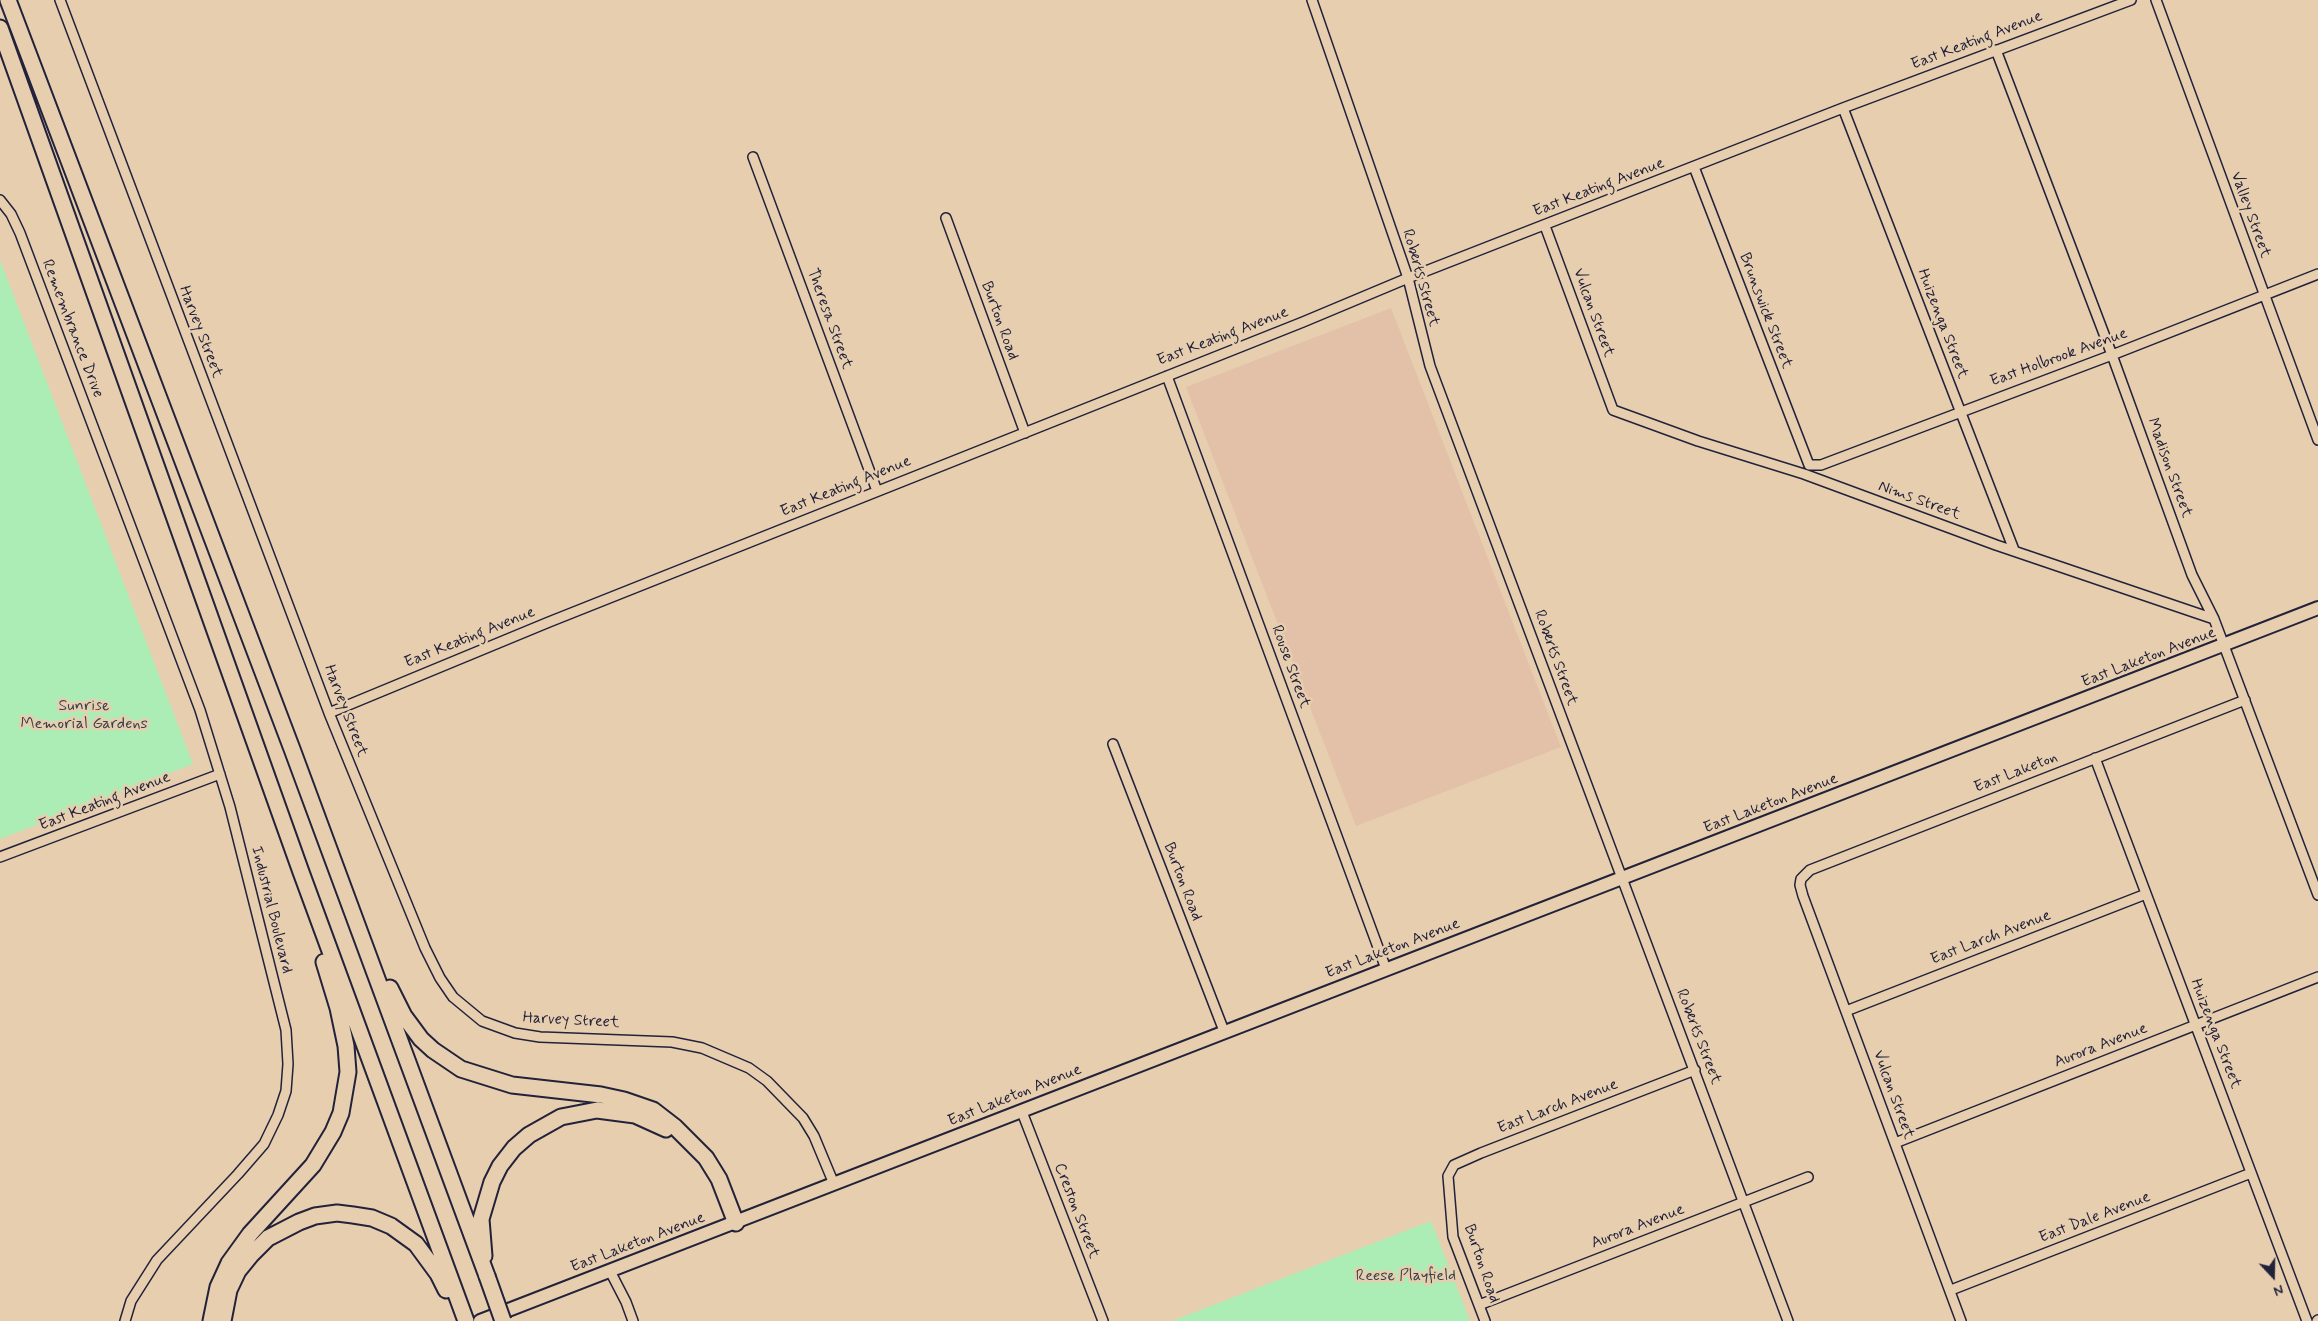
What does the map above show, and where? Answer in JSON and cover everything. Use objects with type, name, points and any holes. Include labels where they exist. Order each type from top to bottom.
[{"type":"highway","points":[[8,0],[358,924],[503,1321]]},
{"type":"highway","points":[[0,28],[450,1290],[457,1321]]},
{"type":"highway","points":[[211,1321],[218,1287],[229,1263],[250,1234],[313,1165],[333,1132],[341,1113],[348,1072],[346,1046],[338,1008],[299,888],[301,872]]},
{"type":"highway","points":[[358,924],[379,958],[394,998],[404,1016],[421,1040],[433,1050],[462,1069],[483,1078],[512,1085],[624,1100],[653,1110],[682,1132],[706,1158],[719,1179],[736,1223]]},
{"type":"highway","points":[[486,1274],[481,1219],[486,1199],[500,1166],[514,1148],[529,1135],[545,1124],[577,1113],[614,1111],[635,1115],[668,1131],[686,1146],[702,1166],[736,1223]]},
{"type":"highway","points":[[223,1321],[229,1290],[238,1271],[250,1255],[268,1238],[299,1222],[315,1216],[337,1213],[372,1218],[391,1226],[416,1244],[450,1290],[466,1321]]},
{"type":"main road","name":"East Laketon Avenue","points":[[480,1321],[2318,608]]},
{"type":"street","name":"Harvey Street","points":[[60,0],[329,713],[425,948],[440,978],[453,997],[482,1021],[515,1033],[540,1036],[672,1042],[702,1048],[732,1060],[767,1080],[803,1118],[814,1136],[834,1184]]},
{"type":"street","name":"Roberts Street","points":[[1312,0],[1408,278],[1430,366],[1788,1321]]},
{"type":"street","name":"East Keating Avenue","points":[[329,713],[549,622],[1303,322],[1408,278],[1843,108],[2131,0]]},
{"type":"street","name":"Valley Street","points":[[2156,0],[2318,440]]},
{"type":"street","name":"Madison Street","points":[[1996,50],[2112,355],[2192,575],[2214,619],[2318,895]]},
{"type":"street","name":"Huizenga Street","points":[[1843,108],[2014,550]]},
{"type":"street","name":"Theresa Street","points":[[753,157],[877,491]]},
{"type":"street","name":"Brunswick Street","points":[[1694,167],[1809,465]]},
{"type":"street","name":"Remembrance Drive","points":[[0,200],[11,214],[20,233],[109,472]]},
{"type":"street","name":"Burton Road","points":[[946,218],[1025,433]]},
{"type":"street","name":"Vulcan Street","points":[[1545,226],[1613,410]]},
{"type":"street","name":"East Holbrook Avenue","points":[[1809,465],[1821,465],[2112,355],[2318,274]]},
{"type":"street","name":"Rouse Street","points":[[1166,376],[1386,969]]},
{"type":"street","name":"Nims Street","points":[[1613,410],[1698,441],[1804,474],[2014,550],[2214,619]]},
{"type":"street","name":"Industrial Boulevard","points":[[109,472],[200,710],[230,807],[286,1030],[288,1064],[286,1091],[264,1144],[156,1260],[130,1301],[126,1321]]},
{"type":"street","name":"East Laketon","points":[[1801,879],[1810,870],[2245,700]]},
{"type":"street","name":"Burton Road","points":[[1113,744],[1224,1031]]},
{"type":"street","name":"Huizenga Street","points":[[2095,758],[2307,1321]]},
{"type":"street","name":"East Keating Avenue","points":[[0,857],[220,774]]},
{"type":"street","name":"Vulcan Street","points":[[1801,879],[1800,889],[1961,1321]]},
{"type":"street","name":"East Larch Avenue","points":[[1846,1011],[2146,894]]},
{"type":"street","name":"Aurora Avenue","points":[[1895,1143],[2318,977]]},
{"type":"street","name":"East Larch Avenue","points":[[1449,1187],[1448,1176],[1458,1163],[1695,1070]]},
{"type":"street","name":"Creston Street","points":[[1022,1112],[1102,1321]]},
{"type":"street","name":"East Dale Avenue","points":[[1951,1290],[2251,1173]]},
{"type":"street","name":"Aurora Avenue","points":[[1479,1305],[1808,1177]]},
{"type":"street","name":"Burton Road","points":[[1449,1187],[1453,1238],[1485,1321]]},
{"type":"street","points":[[610,1271],[626,1302],[633,1321]]},
{"type":"shaded area","points":[[1391,308],[1561,747],[1356,826],[1186,387]]},
{"type":"green space","name":"Sunrise Memorial Gardens","points":[[0,260],[193,764],[0,839]]},
{"type":"green space","name":"Reese Playfield","points":[[1431,1221],[1470,1321],[1172,1321]]}]
